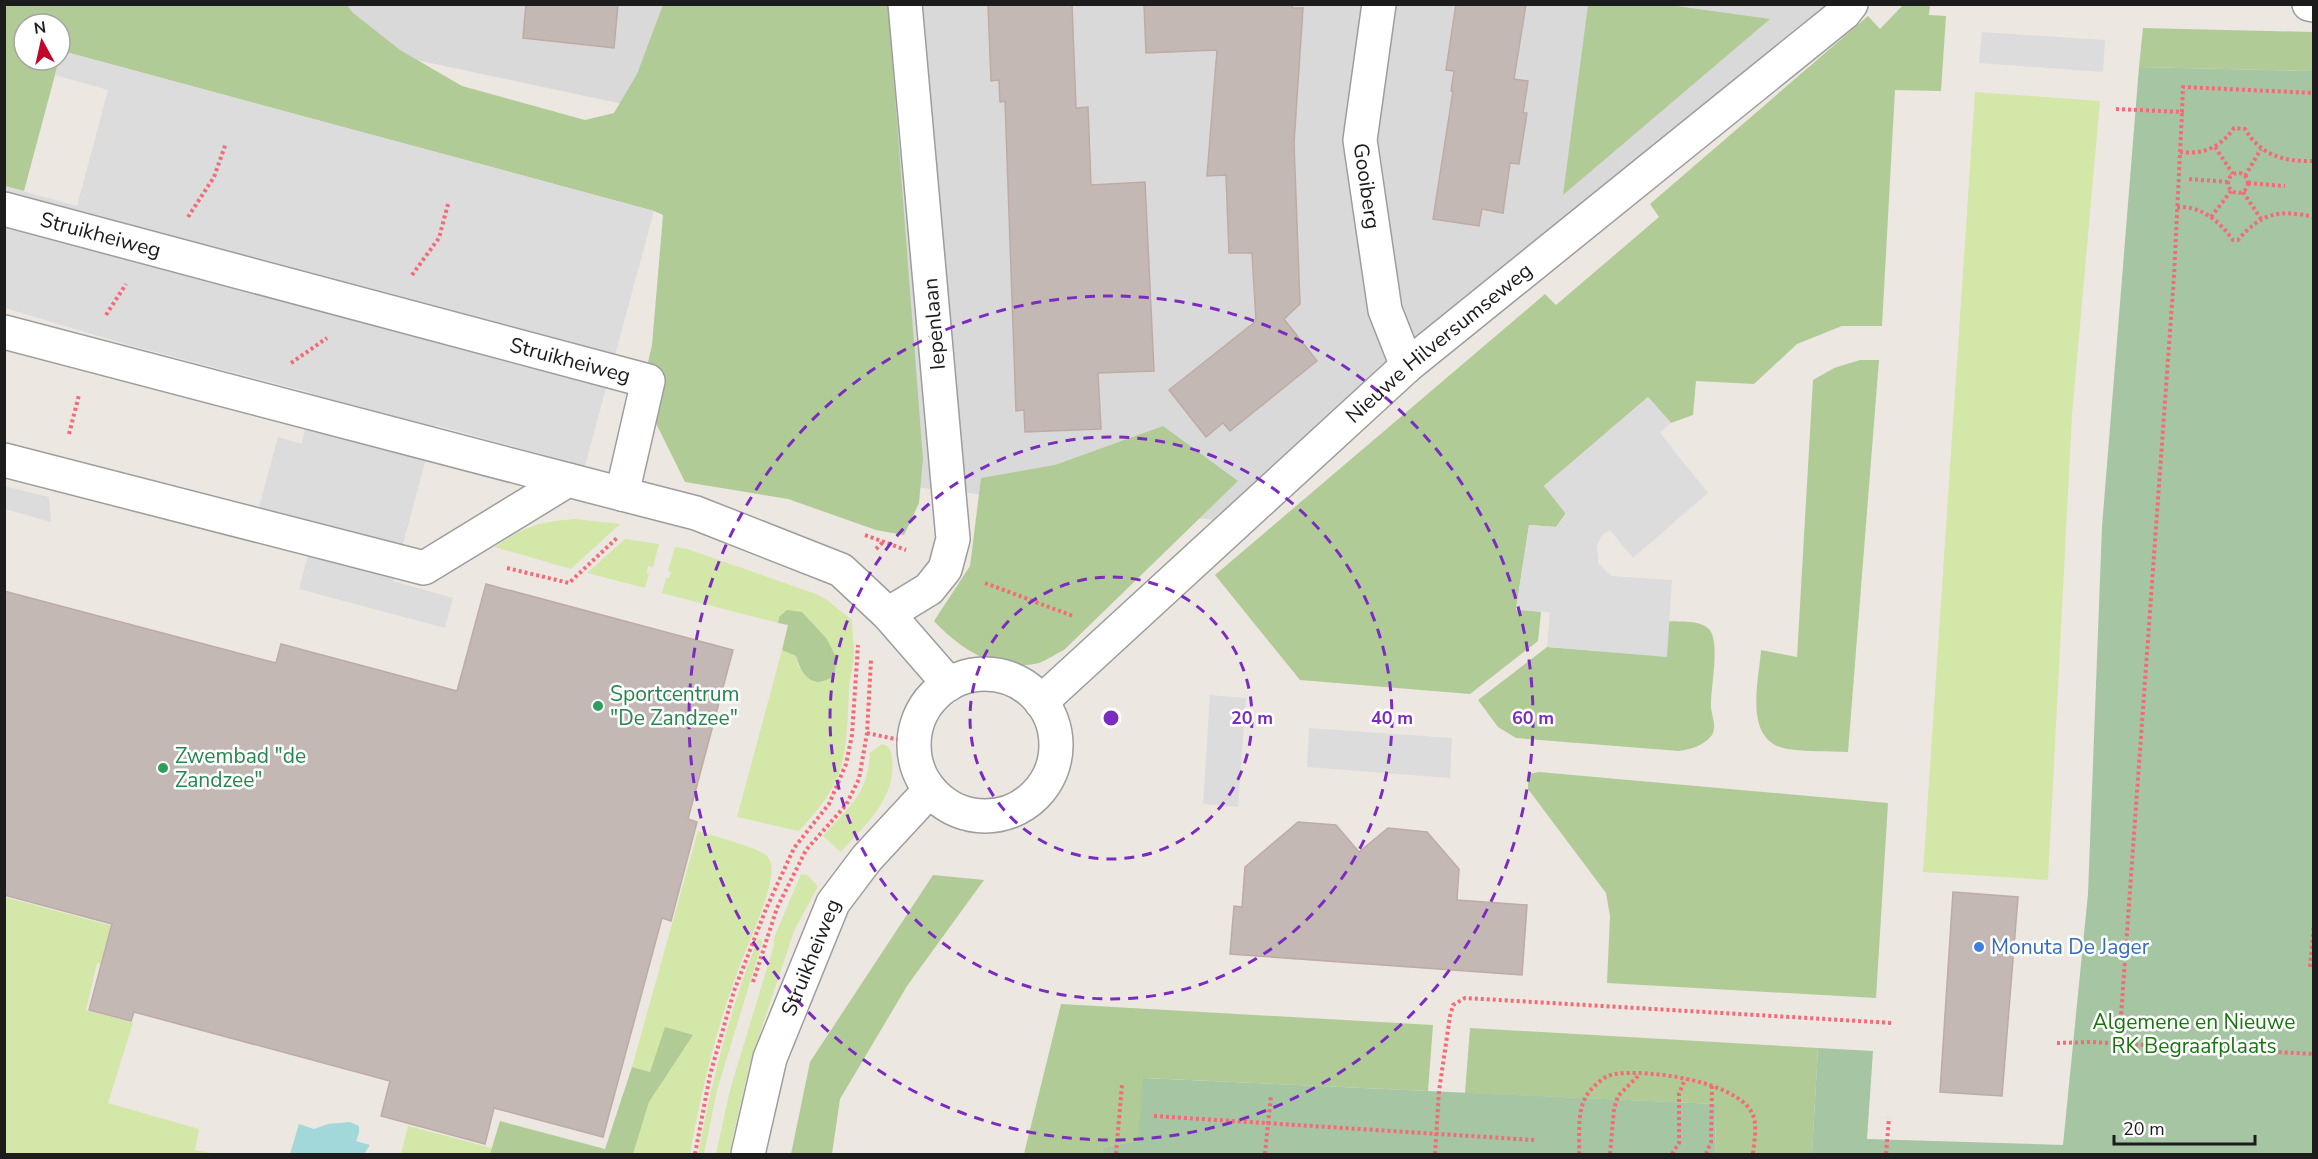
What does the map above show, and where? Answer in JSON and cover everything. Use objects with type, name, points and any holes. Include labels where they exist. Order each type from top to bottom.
[{"type":"street","name":"Iepenlaan","points":[[888,614],[929,589],[945,569],[953,539],[905,4]]},
{"type":"street","name":"Gooiberg","points":[[1379,4],[1360,140],[1385,310],[1407,366]]},
{"type":"street","name":"Nieuwe Hilversumseweg","points":[[1041,702],[1407,366],[1844,13],[1851,4]]},
{"type":"street","points":[[2308,4],[2313,5]]},
{"type":"street","name":"Struikheiweg","points":[[4,209],[648,381],[622,494]]},
{"type":"street","points":[[4,332],[696,513],[841,570],[888,614],[949,684]]},
{"type":"street","points":[[4,460],[424,568],[568,480]]},
{"type":"street","points":[[989,674],[1008,678],[1027,688],[1041,702],[1050,716],[1055,733],[1056,750],[1053,766],[1046,782],[1035,796],[1007,813],[973,816],[942,802],[930,790],[917,768],[914,743],[918,720],[931,699],[949,684],[968,676],[989,674]]},
{"type":"street","name":"Struikheiweg","points":[[748,1155],[770,1058],[833,903],[867,858],[930,790]]},
{"type":"path","points":[[2119,1044],[2177,207],[2183,87],[2313,93]]},
{"type":"path","points":[[2116,109],[2182,112]]},
{"type":"path","points":[[2180,152],[2198,153],[2215,147],[2229,136],[2234,128],[2245,129],[2261,149],[2285,160],[2313,161]]},
{"type":"path","points":[[59,474],[93,337],[136,269],[187,219],[213,177],[226,143]]},
{"type":"path","points":[[2215,147],[2233,174]]},
{"type":"path","points":[[2245,176],[2261,149]]},
{"type":"path","points":[[2228,182],[2233,174],[2238,172],[2245,176],[2248,183]]},
{"type":"path","points":[[2189,179],[2228,182]]},
{"type":"path","points":[[2228,182],[2231,191]]},
{"type":"path","points":[[2248,183],[2285,186]]},
{"type":"path","points":[[2243,192],[2248,183]]},
{"type":"path","points":[[2211,217],[2231,191]]},
{"type":"path","points":[[2231,191],[2243,192]]},
{"type":"path","points":[[2243,192],[2262,219]]},
{"type":"path","points":[[2177,207],[2200,210],[2211,217],[2232,240],[2238,240],[2254,222],[2271,214],[2283,213],[2313,217]]},
{"type":"path","points":[[501,566],[568,582],[624,530]]},
{"type":"path","points":[[945,569],[1116,631]]},
{"type":"path","points":[[888,614],[875,627],[872,643],[867,733],[914,743]]},
{"type":"path","points":[[695,1155],[710,1076],[735,991],[766,909],[794,848],[829,804],[846,764],[852,735],[859,640]]},
{"type":"path","points":[[2313,922],[2310,967],[2313,968]]},
{"type":"path","points":[[1435,1155],[1439,1091],[1450,1016],[1453,1005],[1465,998],[1893,1023]]},
{"type":"path","points":[[2057,1042],[2313,1054]]},
{"type":"path","points":[[1610,1155],[1618,1096],[1641,1073]]},
{"type":"path","points":[[1579,1155],[1581,1106],[1588,1093],[1602,1080],[1613,1074],[1641,1073],[1685,1079],[1728,1091],[1751,1111],[1755,1120],[1753,1155]]},
{"type":"path","points":[[1671,1155],[1679,1143],[1679,1094],[1685,1079]]},
{"type":"path","points":[[1116,1155],[1122,1085]]},
{"type":"path","points":[[1706,1155],[1711,1142],[1712,1086]]},
{"type":"path","points":[[1265,1155],[1271,1095]]},
{"type":"path","points":[[1154,1116],[1534,1140]]},
{"type":"path","points":[[1886,1155],[1889,1118]]},
{"type":"shaded area","points":[[159,5],[1848,5],[1251,524],[796,474],[754,132]]},
{"type":"shaded area","points":[[1982,32],[2105,40],[2103,72],[1979,63]]},
{"type":"shaded area","points":[[72,54],[654,211],[585,466],[435,425],[393,581],[453,598],[445,628],[299,589],[316,526],[258,511],[278,437],[302,444],[312,393],[125,344],[5,308],[4,186],[77,206],[108,90],[55,75],[56,72],[72,72]]},
{"type":"shaded area","points":[[1648,397],[1671,423],[1660,433],[1708,493],[1633,558],[1610,530],[1602,535],[1597,545],[1598,563],[1611,576],[1672,580],[1667,657],[1547,647],[1550,612],[1516,610],[1529,525],[1556,527],[1566,514],[1544,486]]},
{"type":"shaded area","points":[[4,486],[49,497],[51,522],[5,509]]},
{"type":"shaded area","points":[[1210,695],[1246,698],[1238,807],[1203,804]]},
{"type":"shaded area","points":[[1309,728],[1452,738],[1450,778],[1307,767]]},
{"type":"green space","points":[[4,5],[347,5],[352,12],[400,50],[462,86],[585,120],[614,113],[637,74],[663,5],[888,5],[923,459],[919,503],[904,535],[876,530],[788,499],[685,482],[641,393],[652,345],[663,215],[654,211],[72,54],[72,12],[12,12],[12,72],[56,72],[24,191],[5,186]]},
{"type":"green space","points":[[1588,5],[1669,5],[1770,19],[1563,195]]},
{"type":"green space","points":[[1903,5],[1930,5],[1929,15],[1946,16],[1941,91],[1895,90],[1882,326],[1842,326],[1797,344],[1754,384],[1696,381],[1693,415],[1671,423],[1648,397],[1544,486],[1566,513],[1556,527],[1529,525],[1516,609],[1541,612],[1538,641],[1470,694],[1300,680],[1215,575],[1545,294],[1556,305],[1659,217],[1650,204],[1868,16],[1880,29]]},
{"type":"green space","points":[[2143,28],[2313,32],[2313,71],[2139,67]]},
{"type":"green space","name":"Algemene en Nieuwe RK Begraafplaats","points":[[2139,67],[2313,71],[2313,1154],[1812,1154],[1818,1048],[1873,1051],[1867,1139],[2063,1145],[2088,894],[2102,527]]},
{"type":"green space","points":[[1975,92],[2100,101],[2072,415],[2048,880],[1923,872]]},
{"type":"green space","points":[[1860,360],[1879,360],[1848,752],[1788,749],[1774,744],[1764,735],[1759,723],[1756,708],[1761,650],[1797,657],[1813,380],[1834,368]]},
{"type":"green space","points":[[1163,426],[1238,481],[1064,650],[1039,663],[1009,665],[994,662],[968,650],[934,621],[970,566],[981,478],[1055,465]]},
{"type":"green space","points":[[575,519],[620,524],[571,569],[495,547],[532,526]]},
{"type":"green space","points":[[625,539],[659,544],[653,567],[648,566],[647,573],[649,574],[645,588],[587,573]]},
{"type":"green space","points":[[675,547],[687,549],[816,594],[852,620],[854,657],[849,689],[845,750],[841,766],[836,781],[827,796],[799,831],[737,817],[782,650],[796,656],[798,666],[819,682],[834,677],[837,659],[827,639],[802,612],[779,617],[778,623],[662,593],[666,578],[669,578],[671,572],[668,571]]},
{"type":"green space","points":[[787,610],[802,612],[827,639],[837,659],[834,677],[819,682],[810,679],[801,669],[796,656],[782,650],[788,625],[778,623],[779,617]]},
{"type":"green space","points":[[1668,621],[1700,624],[1709,629],[1712,635],[1715,655],[1711,708],[1714,728],[1709,739],[1697,746],[1679,751],[1516,738],[1498,727],[1478,700],[1547,647],[1666,656]]},
{"type":"green space","points":[[882,744],[888,747],[892,755],[890,786],[869,821],[841,852],[823,836],[849,808],[861,790],[870,753]]},
{"type":"green space","points":[[1539,772],[1888,803],[1876,998],[1607,983],[1610,916],[1606,893],[1528,789],[1528,774]]},
{"type":"green space","points":[[698,831],[745,845],[767,856],[771,863],[769,885],[721,1021],[690,1154],[633,1154],[649,1102],[692,1035],[650,1072],[632,1067]]},
{"type":"green space","points":[[801,874],[807,875],[818,886],[794,931],[750,1063],[729,1154],[716,1154],[730,1090],[774,945],[774,938]]},
{"type":"green space","points":[[933,875],[984,880],[907,986],[840,1099],[832,1154],[791,1154],[810,1062]]},
{"type":"green space","points":[[4,897],[120,928],[110,967],[97,963],[86,1010],[133,1023],[108,1103],[199,1129],[195,1150],[216,1154],[5,1154]]},
{"type":"green space","points":[[758,939],[761,939],[762,943],[717,1090],[704,1154],[698,1154],[723,1045]]},
{"type":"green space","points":[[1061,1004],[1433,1025],[1428,1091],[1144,1078],[1139,1141],[1103,1147],[1102,1154],[1024,1154]]},
{"type":"green space","points":[[665,1027],[693,1035],[649,1102],[633,1154],[490,1154],[500,1121],[605,1149],[632,1067],[650,1072]]},
{"type":"green space","points":[[1470,1028],[1818,1048],[1812,1154],[1715,1154],[1716,1104],[1465,1093]]},
{"type":"green space","points":[[1143,1078],[1716,1104],[1715,1154],[1102,1154],[1103,1147],[1138,1141]]},
{"type":"green space","points":[[408,1126],[492,1148],[490,1154],[401,1154]]},
{"type":"water","points":[[350,1122],[359,1126],[356,1141],[370,1145],[364,1154],[290,1154],[299,1124],[314,1129],[328,1124]]},
{"type":"building","points":[[526,4],[618,4],[614,48],[523,38]]},
{"type":"building","points":[[988,4],[1072,4],[1076,108],[1088,107],[1091,185],[1145,182],[1154,371],[1098,373],[1101,429],[1025,432],[1024,410],[1016,411],[1005,101],[1000,102],[999,80],[991,81]]},
{"type":"building","points":[[1144,4],[1293,4],[1292,8],[1303,8],[1294,143],[1300,304],[1284,319],[1317,361],[1230,431],[1223,423],[1206,437],[1169,390],[1256,321],[1252,253],[1229,253],[1226,175],[1207,176],[1217,50],[1146,53]]},
{"type":"building","points":[[1456,4],[1526,4],[1514,79],[1528,81],[1523,113],[1527,113],[1519,164],[1510,163],[1503,213],[1482,209],[1479,226],[1433,219],[1453,91],[1451,91],[1454,71],[1446,70]]},
{"type":"building","points":[[486,584],[733,650],[688,819],[697,822],[671,921],[662,918],[603,1137],[494,1108],[485,1144],[381,1116],[390,1081],[134,1012],[131,1021],[89,1010],[112,924],[4,895],[4,591],[276,663],[281,644],[457,691]]},
{"type":"building","points":[[1298,822],[1336,825],[1359,852],[1388,828],[1427,832],[1459,869],[1457,900],[1527,905],[1522,975],[1230,954],[1234,906],[1242,907],[1245,867]]},
{"type":"building","points":[[1953,892],[2018,897],[2002,1096],[1940,1092]]},
{"type":"place","name":"Sportcentrum \"De Zandzee\"","points":[[598,706]]},
{"type":"place","name":"Zwembad \"de Zandzee\"","points":[[163,768]]},
{"type":"place","name":"Monuta De Jager","points":[[1979,947]]}]
